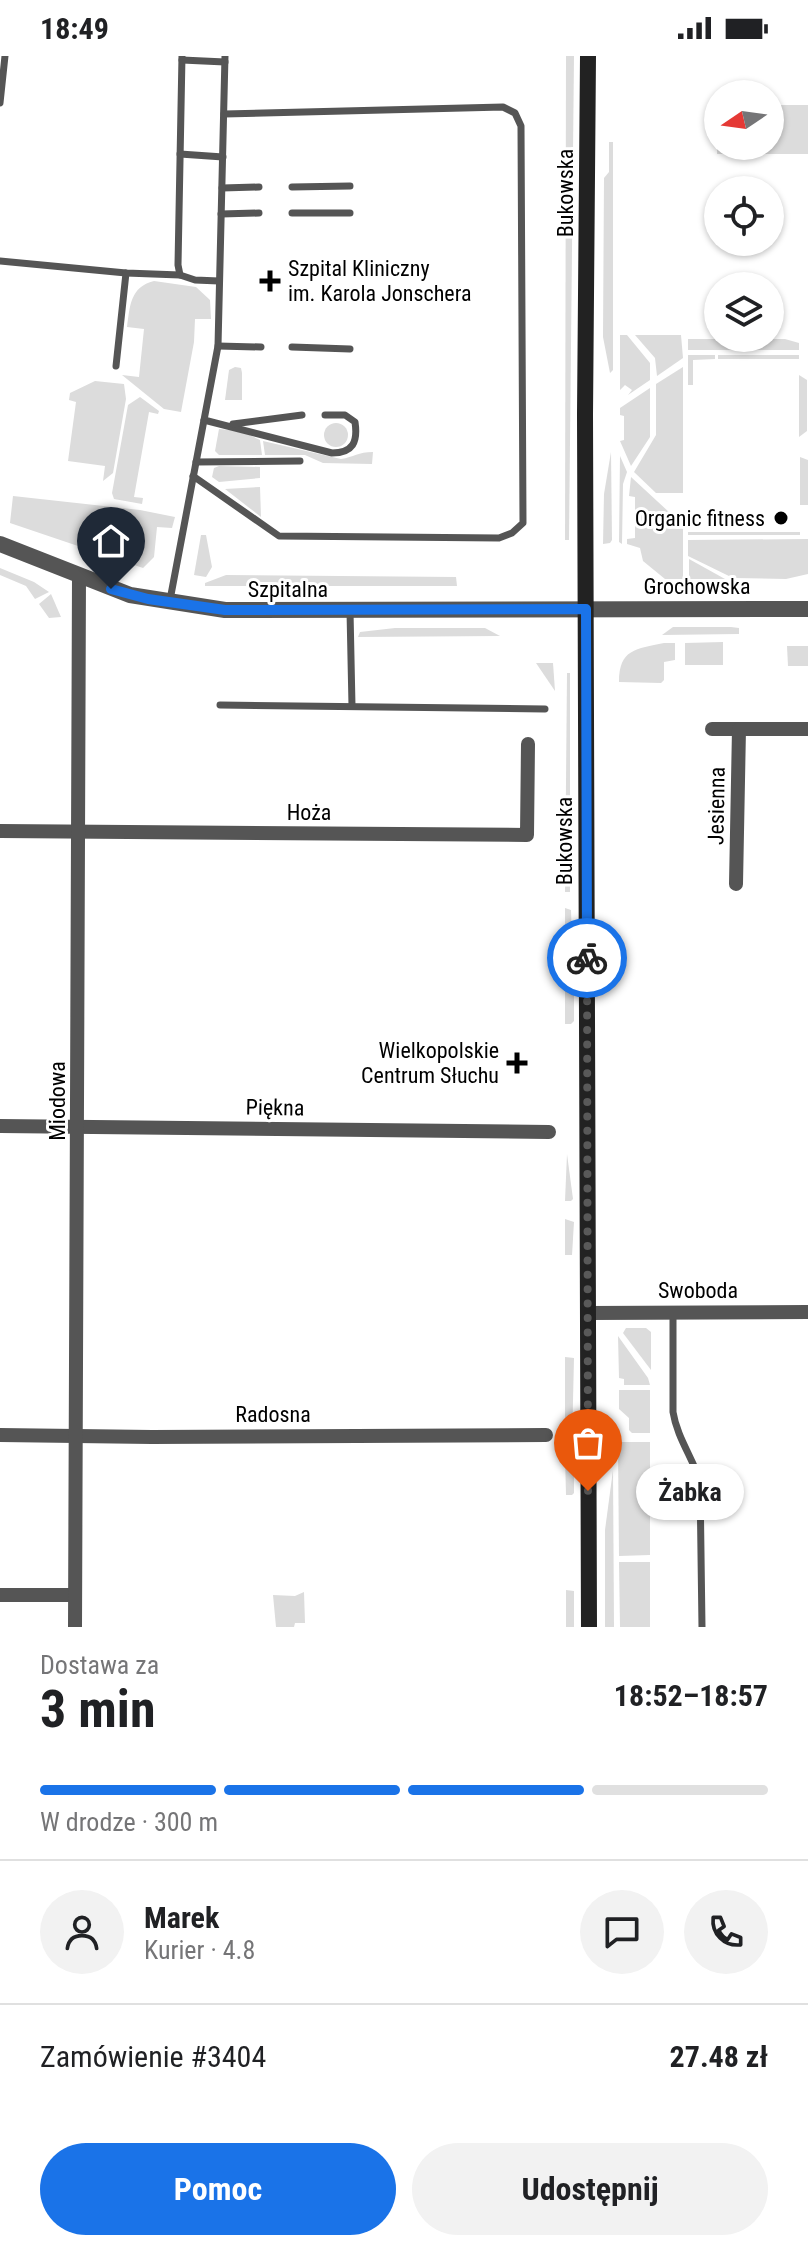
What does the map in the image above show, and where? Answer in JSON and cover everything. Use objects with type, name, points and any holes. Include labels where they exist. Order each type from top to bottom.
[{"type":"main road","name":"Bukowska","points":[[588,56],[589,1627]]},
{"type":"street","name":"Szpitalna","points":[[0,544],[130,595],[225,610],[586,609]]},
{"type":"street","name":"Miodowa","points":[[75,1627],[79,576]]},
{"type":"street","name":"Grochowska","points":[[586,609],[808,609]]},
{"type":"street","points":[[712,729],[808,729]]},
{"type":"street","name":"Jesienna","points":[[736,884],[739,729]]},
{"type":"street","name":"Hoża","points":[[0,831],[527,835],[528,744]]},
{"type":"street","name":"Piękna","points":[[0,1126],[549,1132]]},
{"type":"street","name":"Swoboda","points":[[589,1313],[808,1312]]},
{"type":"street","name":"Radosna","points":[[0,1435],[546,1435]]},
{"type":"street","points":[[0,1595],[75,1595]]},
{"type":"lane","points":[[0,103],[5,56]]},
{"type":"lane","points":[[170,602],[218,346],[225,59],[182,58],[180,275]]},
{"type":"lane","points":[[193,476],[279,536],[499,538],[512,533],[523,523],[521,126],[515,113],[503,107],[224,114]]},
{"type":"lane","points":[[180,154],[223,157]]},
{"type":"lane","points":[[292,187],[350,186]]},
{"type":"lane","points":[[222,188],[259,187]]},
{"type":"lane","points":[[221,214],[259,213]]},
{"type":"lane","points":[[292,213],[350,213]]},
{"type":"lane","points":[[0,261],[180,275],[195,280],[219,281]]},
{"type":"lane","points":[[116,366],[126,273]]},
{"type":"lane","points":[[218,346],[261,347]]},
{"type":"lane","points":[[292,347],[350,349]]},
{"type":"lane","points":[[230,425],[302,415]]},
{"type":"lane","points":[[204,420],[332,453],[343,453],[352,448],[357,436],[355,422],[345,415],[325,415]]},
{"type":"lane","points":[[196,462],[300,461]]},
{"type":"lane","points":[[350,611],[352,706]]},
{"type":"lane","points":[[220,705],[545,709]]},
{"type":"lane","points":[[673,1312],[673,1412],[676,1427],[700,1481],[702,1627]]},
{"type":"shaded area","points":[[566,56],[574,56],[569,540],[565,540]]},
{"type":"shaded area","points":[[784,105],[808,105],[808,154],[784,154]]},
{"type":"shaded area","points":[[609,142],[613,142],[613,370],[610,373],[603,337],[604,178],[609,172]]},
{"type":"shaded area","points":[[154,281],[196,287],[210,300],[211,319],[195,319],[194,342],[181,412],[164,409],[122,375],[139,377],[144,329],[127,327],[129,312],[140,288]]},
{"type":"shaded area","points":[[620,335],[627,335],[650,363],[650,380],[628,395],[632,390],[625,385],[620,390]]},
{"type":"shaded area","points":[[635,335],[681,335],[683,358],[657,376],[655,358]]},
{"type":"shaded area","points":[[688,339],[704,339],[704,350],[688,350]]},
{"type":"shaded area","points":[[784,339],[799,343],[799,350],[784,350]]},
{"type":"shaded area","points":[[688,355],[715,355],[715,359],[693,360],[693,385],[688,385]]},
{"type":"shaded area","points":[[718,355],[799,355],[799,359],[718,359]]},
{"type":"shaded area","points":[[683,367],[683,493],[656,493],[634,472],[656,435],[656,384]]},
{"type":"shaded area","points":[[241,368],[242,400],[225,400],[229,370]]},
{"type":"shaded area","points":[[799,375],[807,380],[807,431],[799,437]]},
{"type":"shaded area","points":[[95,381],[124,384],[126,399],[113,473],[103,481],[105,466],[68,461],[76,402],[69,400],[70,393]]},
{"type":"shaded area","points":[[650,388],[650,437],[631,466],[620,441],[624,440],[624,416],[620,415],[620,408]]},
{"type":"shaded area","points":[[140,397],[159,411],[158,414],[149,412],[134,497],[143,498],[142,504],[114,499],[112,493],[128,405]]},
{"type":"shaded area","points":[[336,423],[347,430],[348,435],[341,446],[336,447],[325,440],[324,435],[331,424]]},
{"type":"shaded area","points":[[219,429],[241,431],[260,440],[262,455],[219,455],[215,451]]},
{"type":"shaded area","points":[[263,441],[341,459],[373,452],[372,464],[323,463],[305,455],[265,455]]},
{"type":"shaded area","points":[[611,452],[612,540],[603,544],[604,494]]},
{"type":"shaded area","points":[[620,456],[627,472],[623,484],[622,544],[619,542]]},
{"type":"shaded area","points":[[800,457],[808,460],[808,505],[800,505]]},
{"type":"shaded area","points":[[260,467],[260,478],[219,482],[212,477],[214,468]]},
{"type":"shaded area","points":[[631,477],[683,525],[683,579],[665,579],[643,561],[640,548],[627,544],[627,539],[635,538],[635,497],[629,496]]},
{"type":"shaded area","points":[[260,487],[261,517],[225,489]]},
{"type":"shaded area","points":[[13,496],[140,510],[175,517],[172,528],[157,527],[154,557],[143,568],[10,523]]},
{"type":"shaded area","points":[[688,532],[800,532],[800,535],[688,535]]},
{"type":"shaded area","points":[[201,535],[206,535],[212,567],[206,577],[194,575]]},
{"type":"shaded area","points":[[808,539],[808,574],[786,579],[733,578],[688,556],[688,540]]},
{"type":"shaded area","points":[[689,559],[725,579],[689,579]]},
{"type":"shaded area","points":[[0,568],[49,592],[35,599],[26,586],[0,575]]},
{"type":"shaded area","points":[[226,575],[456,577],[457,586],[205,586],[205,583]]},
{"type":"shaded area","points":[[51,594],[61,617],[49,618],[39,604]]},
{"type":"shaded area","points":[[673,627],[731,627],[739,628],[739,634],[662,635]]},
{"type":"shaded area","points":[[395,628],[485,628],[500,636],[358,637],[360,632]]},
{"type":"shaded area","points":[[723,642],[723,665],[685,665],[685,643]]},
{"type":"shaded area","points":[[675,643],[675,660],[664,662],[664,680],[661,683],[619,682],[622,663],[631,652]]},
{"type":"shaded area","points":[[787,646],[808,646],[808,666],[788,666]]},
{"type":"shaded area","points":[[536,663],[553,663],[555,691]]},
{"type":"shaded area","points":[[567,673],[570,673],[570,892],[565,892]]},
{"type":"shaded area","points":[[565,908],[571,910],[572,942],[565,942]]},
{"type":"shaded area","points":[[565,960],[574,960],[574,1021],[571,1024],[565,1024]]},
{"type":"shaded area","points":[[567,1154],[573,1199],[571,1201],[565,1201]]},
{"type":"shaded area","points":[[565,1219],[574,1222],[572,1255],[565,1255]]},
{"type":"shaded area","points":[[626,1328],[646,1328],[651,1332],[651,1370],[623,1333]]},
{"type":"shaded area","points":[[618,1336],[650,1385],[624,1385],[624,1379],[619,1378]]},
{"type":"shaded area","points":[[565,1357],[574,1358],[572,1443],[565,1443]]},
{"type":"shaded area","points":[[619,1390],[650,1390],[650,1433],[632,1433],[629,1430],[629,1418],[619,1409]]},
{"type":"shaded area","points":[[622,1442],[650,1442],[650,1555],[619,1556],[618,1446]]},
{"type":"shaded area","points":[[565,1456],[574,1457],[572,1495],[566,1495]]},
{"type":"shaded area","points":[[613,1470],[614,1627],[605,1627],[605,1530]]},
{"type":"shaded area","points":[[619,1562],[650,1562],[650,1627],[620,1627]]},
{"type":"shaded area","points":[[566,1590],[574,1591],[574,1627],[566,1627]]},
{"type":"shaded area","points":[[304,1592],[305,1623],[295,1623],[294,1627],[276,1627],[273,1595],[295,1596]]},
{"type":"way so far","points":[[587,958],[588,1491]]},
{"type":"place","name":"Szpital Kliniczny im. Karola Jonschera","points":[[270,281]]},
{"type":"place","name":"Organic fitness","points":[[781,518]]},
{"type":"place","name":"Wielkopolskie Centrum Słuchu","points":[[517,1063]]},
{"type":"place","name":"Żabka","points":[[588,1491]]},
{"type":"route","points":[[111,589],[148,599],[225,610],[586,609],[587,958]]}]
